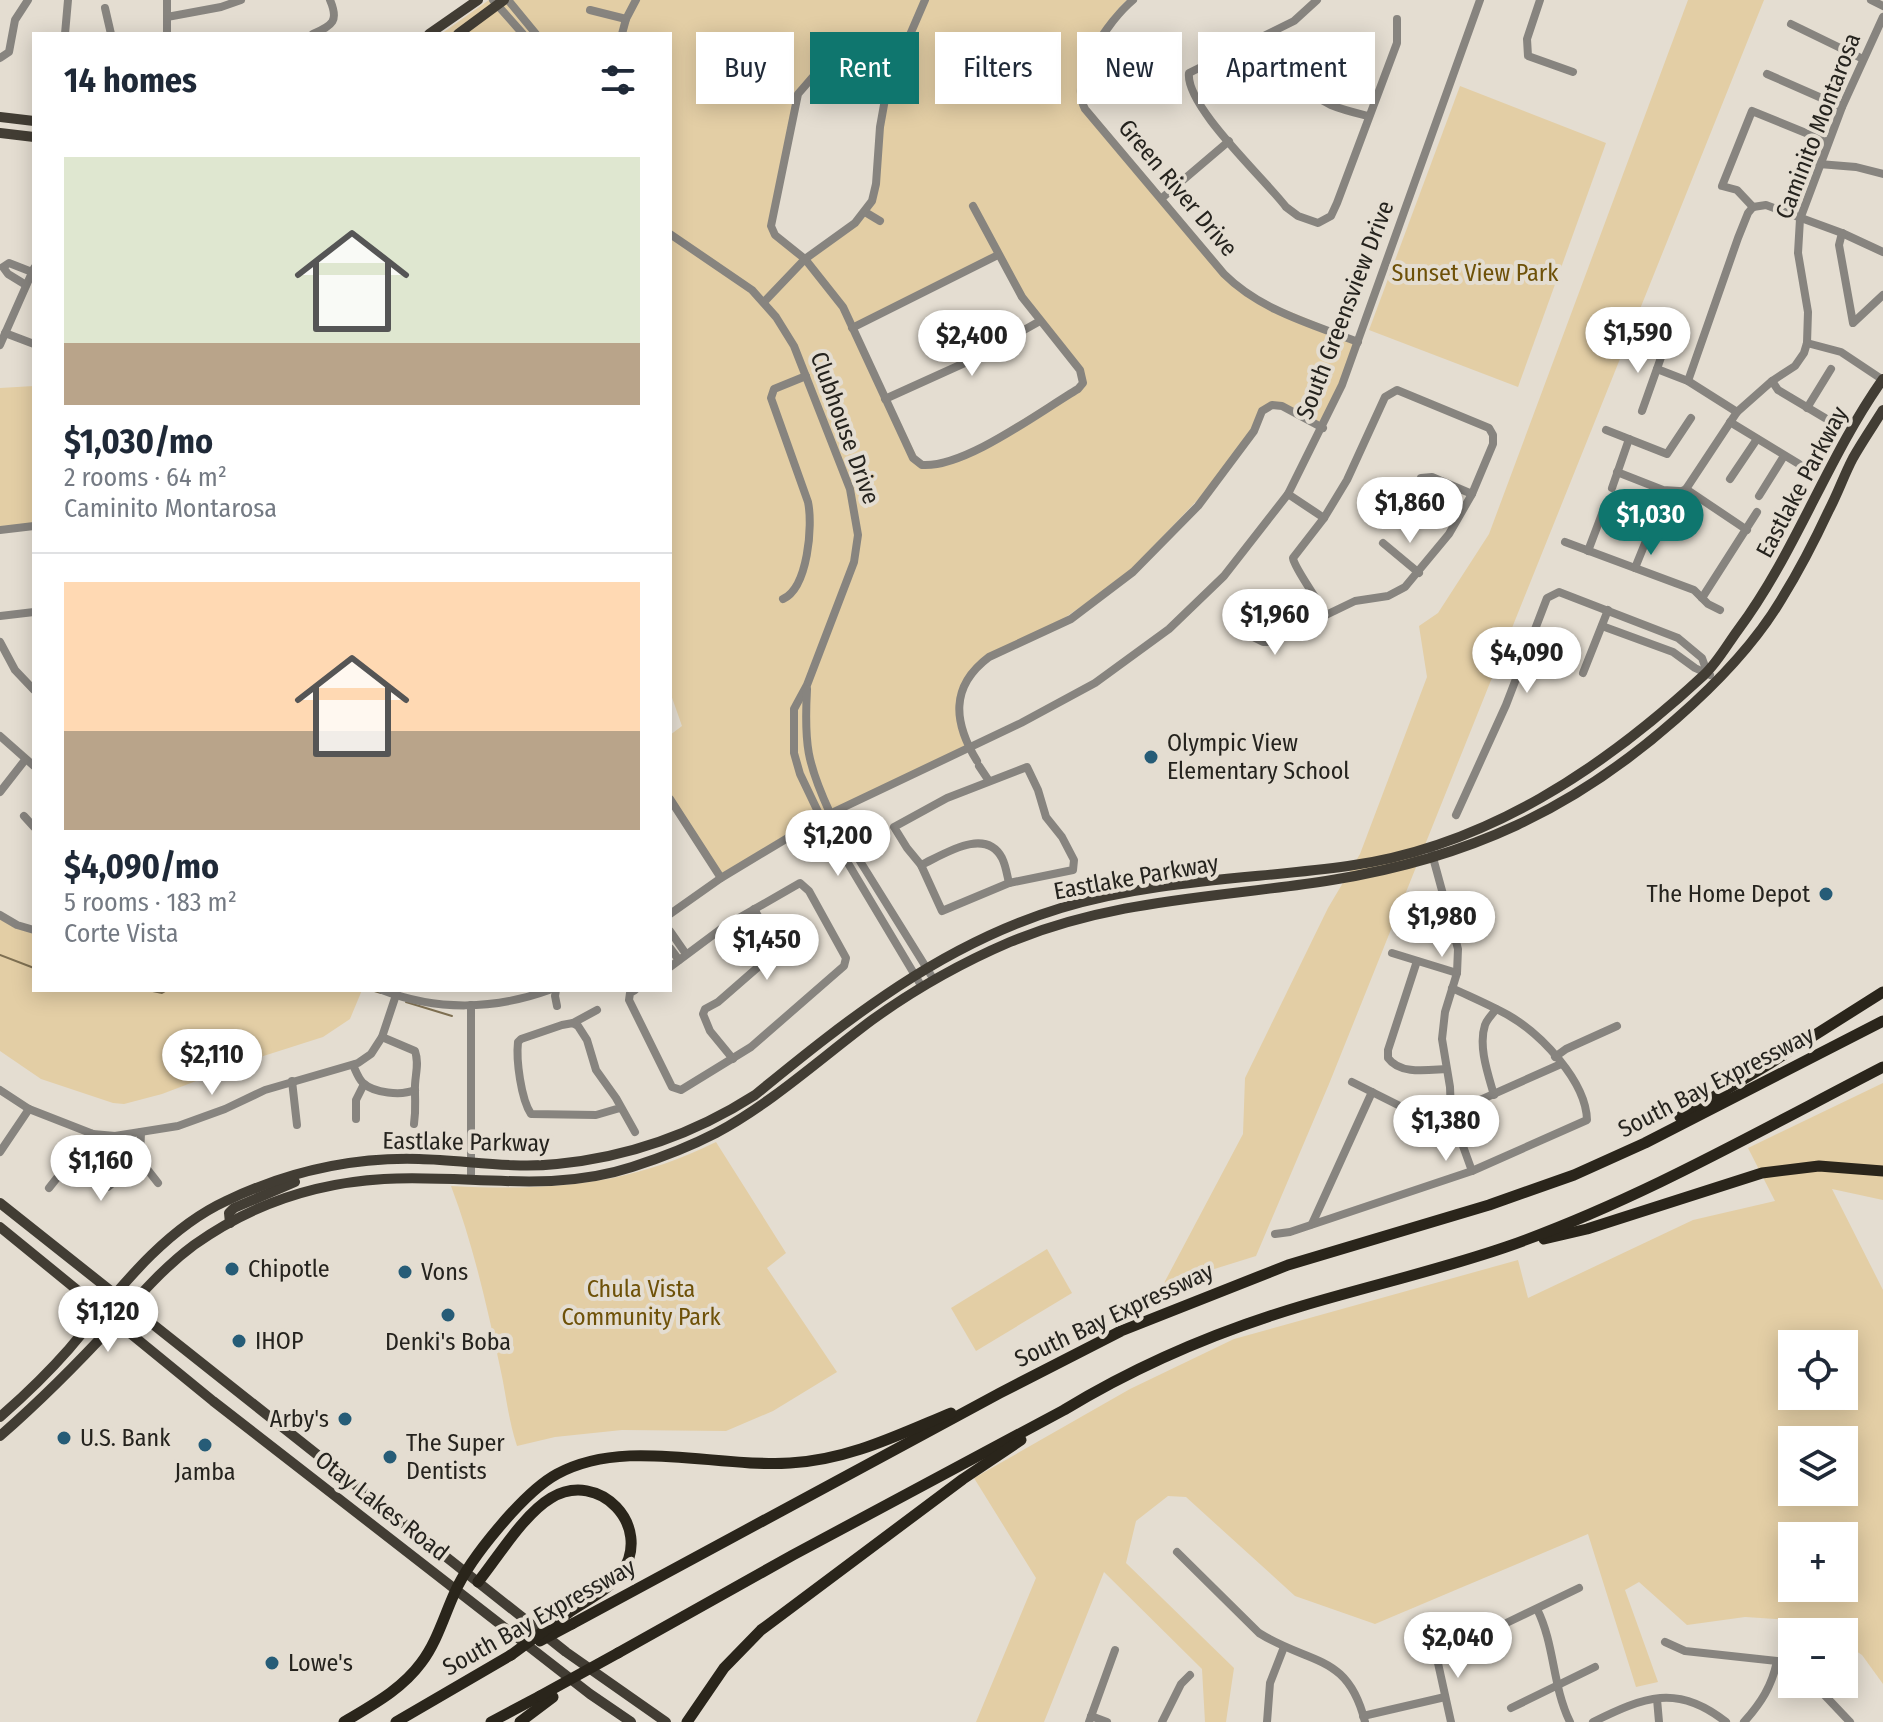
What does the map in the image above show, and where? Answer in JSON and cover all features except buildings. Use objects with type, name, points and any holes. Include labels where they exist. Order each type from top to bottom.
[{"type":"highway","points":[[1574,1175],[1717,1096],[1883,992]]},
{"type":"highway","name":"South Bay Expressway","points":[[396,1722],[570,1619],[1121,1331],[1288,1265],[1500,1201],[1574,1175],[1645,1143],[1883,1021]]},
{"type":"highway","points":[[491,1722],[1131,1372],[1214,1336],[1299,1307],[1504,1247],[1577,1220],[1649,1188],[1883,1067]]},
{"type":"highway","points":[[1504,1247],[1587,1229],[1762,1173],[1819,1166],[1883,1171]]},
{"type":"highway","points":[[344,1722],[394,1690],[414,1672],[430,1650],[466,1573],[525,1497],[551,1478],[577,1465],[626,1456],[763,1464],[823,1459],[880,1443],[1000,1393]]},
{"type":"highway","points":[[687,1722],[724,1668],[761,1630],[963,1479],[1064,1410]]},
{"type":"highway","points":[[478,1582],[545,1502],[573,1490],[598,1493],[614,1503],[626,1519],[631,1537],[629,1556],[617,1579],[570,1619]]},
{"type":"highway","points":[[520,1722],[607,1659]]},
{"type":"main road","points":[[432,32],[478,0]]},
{"type":"main road","points":[[461,32],[501,1]]},
{"type":"main road","points":[[0,117],[32,121]]},
{"type":"main road","points":[[0,133],[32,137]]},
{"type":"main road","name":"Eastlake Parkway","points":[[0,1417],[67,1352],[102,1309],[155,1253],[196,1218],[263,1185],[341,1163],[378,1160],[517,1166],[556,1164],[599,1158],[676,1137],[755,1095],[873,1001],[915,974],[973,942],[1062,907],[1146,890],[1352,866],[1431,852],[1505,818],[1586,771],[1653,721],[1707,672],[1773,579],[1858,415],[1883,380]]},
{"type":"main road","name":"Eastlake Parkway","points":[[0,1436],[60,1380],[160,1274],[191,1247],[230,1223],[287,1196],[324,1185],[402,1178],[495,1183],[609,1175],[662,1158],[718,1133],[777,1094],[875,1018],[922,987],[1014,941],[1085,917],[1143,903],[1335,880],[1519,825],[1590,787],[1661,733],[1718,681],[1779,604],[1852,459],[1883,410]]},
{"type":"main road","points":[[1256,890],[1257,877]]},
{"type":"main road","points":[[718,1133],[719,1127],[734,1115],[736,1107]]},
{"type":"main road","points":[[230,1223],[229,1213],[234,1208],[317,1169]]},
{"type":"main road","name":"Otay Lakes Road","points":[[0,1203],[566,1652],[666,1722]]},
{"type":"main road","name":"Otay Lakes Road","points":[[0,1227],[456,1589],[590,1694],[631,1722]]},
{"type":"street","points":[[0,58],[9,52],[15,20],[28,0]]},
{"type":"street","points":[[65,32],[68,0]]},
{"type":"street","points":[[167,0],[167,32]]},
{"type":"street","points":[[167,17],[241,0]]},
{"type":"street","points":[[317,32],[330,25],[334,18],[330,0]]},
{"type":"street","points":[[623,32],[636,0]]},
{"type":"street","points":[[911,32],[925,0]]},
{"type":"street","name":"Green River Drive","points":[[1133,0],[1105,30],[1092,55],[1081,96],[1085,109],[1224,274],[1249,296],[1358,342]]},
{"type":"street","points":[[1273,32],[1294,21],[1317,0]]},
{"type":"street","name":"South Greensview Drive","points":[[672,913],[721,878],[830,813],[1095,683],[1169,629],[1224,576],[1288,494],[1323,428],[1358,342],[1480,0]]},
{"type":"street","points":[[1540,0],[1527,39],[1528,56],[1573,72]]},
{"type":"street","points":[[1871,0],[1883,6]]},
{"type":"street","points":[[501,1],[522,32]]},
{"type":"street","points":[[501,1],[534,32]]},
{"type":"street","points":[[105,8],[111,32]]},
{"type":"street","points":[[590,10],[626,19]]},
{"type":"street","name":"Caminito Montarosa","points":[[1807,343],[1807,297],[1798,253],[1800,219],[1842,107],[1883,17]]},
{"type":"street","points":[[1200,104],[1286,207],[1298,216],[1318,223],[1324,221],[1331,216],[1337,203],[1397,43],[1397,19]]},
{"type":"street","points":[[1791,24],[1863,59]]},
{"type":"street","points":[[1198,69],[1189,73],[1188,83],[1198,101]]},
{"type":"street","points":[[1767,74],[1842,107]]},
{"type":"street","points":[[810,80],[798,94],[771,226],[775,235],[805,259],[831,289],[913,458],[922,465],[933,466],[974,451],[1078,389],[1083,383],[1080,370],[1022,297],[973,206]]},
{"type":"street","points":[[764,302],[805,259],[855,223],[872,201],[884,104]]},
{"type":"street","points":[[1330,104],[1368,116]]},
{"type":"street","points":[[1753,207],[1737,190],[1722,186],[1752,111],[1828,142]]},
{"type":"street","points":[[1162,198],[1229,141]]},
{"type":"street","points":[[1819,164],[1856,167],[1883,174]]},
{"type":"street","points":[[1753,207],[1766,205],[1883,252]]},
{"type":"street","points":[[1688,381],[1738,238],[1753,207]]},
{"type":"street","points":[[865,212],[880,221]]},
{"type":"street","points":[[1842,233],[1839,245],[1853,323],[1883,295]]},
{"type":"street","name":"Clubhouse Drive","points":[[672,235],[752,290],[787,332],[850,489],[858,535],[854,562],[847,588],[794,709],[794,753],[800,774],[821,818],[922,987]]},
{"type":"street","points":[[852,328],[998,255]]},
{"type":"street","points":[[26,285],[8,274],[2,266],[9,263],[32,270]]},
{"type":"street","points":[[0,345],[32,272]]},
{"type":"street","points":[[885,399],[969,361],[1040,321]]},
{"type":"street","points":[[5,333],[32,343]]},
{"type":"street","points":[[1635,568],[1662,506],[1669,497],[1683,490],[1737,412],[1772,381],[1795,366],[1807,343],[1841,352],[1883,380]]},
{"type":"street","points":[[1642,411],[1664,349]]},
{"type":"street","points":[[1657,369],[1688,381],[1737,412]]},
{"type":"street","points":[[1807,408],[1831,369]]},
{"type":"street","points":[[783,599],[792,593],[800,575],[809,542],[811,518],[771,398],[774,389],[806,376]]},
{"type":"street","points":[[1772,381],[1778,390],[1825,418]]},
{"type":"street","points":[[1248,616],[1255,638],[1270,642],[1326,615],[1355,601],[1388,596],[1405,587],[1449,534],[1472,494],[1493,444],[1491,431],[1482,424],[1401,391],[1392,391],[1383,401],[1347,480],[1293,562],[1326,615]]},
{"type":"street","points":[[989,781],[961,730],[959,706],[972,672],[989,657],[1071,619],[1133,572],[1198,506],[1254,431],[1262,411],[1268,407],[1282,406],[1323,428]]},
{"type":"street","points":[[1606,430],[1667,454],[1691,418]]},
{"type":"street","points":[[1730,422],[1799,464]]},
{"type":"street","points":[[1612,488],[1629,439]]},
{"type":"street","points":[[1730,479],[1757,439]]},
{"type":"street","points":[[1759,496],[1784,456]]},
{"type":"street","points":[[1617,472],[1663,490],[1683,490],[1747,530]]},
{"type":"street","points":[[1421,478],[1432,477],[1472,494]]},
{"type":"street","points":[[1288,494],[1324,518]]},
{"type":"street","points":[[1588,551],[1605,506]]},
{"type":"street","points":[[1702,598],[1757,512]]},
{"type":"street","points":[[0,530],[32,526]]},
{"type":"street","points":[[1565,542],[1694,590],[1720,610]]},
{"type":"street","points":[[1383,543],[1419,573]]},
{"type":"street","points":[[1456,815],[1506,705],[1547,598],[1559,592],[1678,638],[1702,658],[1707,672]]},
{"type":"street","points":[[1583,673],[1608,610]]},
{"type":"street","points":[[0,616],[32,612]]},
{"type":"street","points":[[1602,626],[1673,652],[1718,681]]},
{"type":"street","points":[[1673,652],[1678,638]]},
{"type":"street","points":[[0,642],[15,670],[32,688]]},
{"type":"street","points":[[1684,660],[1691,648]]},
{"type":"street","name":"Clubhouse Drive","points":[[807,685],[805,737],[808,760],[830,813],[934,980]]},
{"type":"street","points":[[0,736],[32,765]]},
{"type":"street","points":[[0,792],[25,760]]},
{"type":"street","points":[[1027,767],[1046,817],[1062,837],[1074,860],[1073,870],[1009,883],[942,911],[921,865],[894,827],[947,798],[989,781],[1027,767]]},
{"type":"street","points":[[672,802],[721,878]]},
{"type":"street","points":[[24,816],[32,825]]},
{"type":"street","points":[[921,865],[967,844],[987,844],[1003,860],[1009,883]]},
{"type":"street","points":[[1431,852],[1458,949],[1457,973],[1445,1012],[1442,1039],[1451,1113],[1472,1171]]},
{"type":"street","points":[[632,992],[629,1000],[672,1087],[681,1090],[751,1047],[844,966],[846,958],[809,891],[800,883],[705,938],[672,965]]},
{"type":"street","points":[[733,1059],[710,1031],[703,1014],[705,1009],[718,1002],[773,954],[773,942],[754,909]]},
{"type":"street","points":[[0,915],[32,929]]},
{"type":"street","points":[[672,935],[682,957]]},
{"type":"street","points":[[672,950],[682,957]]},
{"type":"street","points":[[1392,953],[1457,973]]},
{"type":"street","points":[[1417,961],[1388,1058],[1398,1067],[1446,1069]]},
{"type":"street","points":[[1275,1234],[1290,1232],[1472,1171],[1587,1120],[1586,1104],[1575,1081],[1540,1040],[1510,1016],[1452,988]]},
{"type":"street","points":[[388,992],[445,1005],[496,1004],[541,992]]},
{"type":"street","points":[[556,992],[562,1025]]},
{"type":"street","points":[[0,1090],[29,1109],[93,1134],[115,1136],[178,1126],[265,1090],[353,1065],[371,1054],[382,1037],[396,995]]},
{"type":"street","points":[[471,1005],[471,1180]]},
{"type":"street","points":[[1494,1095],[1483,1043],[1485,1024],[1496,1009]]},
{"type":"street","points":[[597,1010],[573,1023],[518,1042],[519,1070],[528,1110],[537,1116],[596,1115],[620,1108]]},
{"type":"street","points":[[573,1023],[587,1040],[596,1070],[635,1132]]},
{"type":"street","points":[[1352,1082],[1422,1117],[1451,1113],[1494,1095],[1558,1060],[1566,1049],[1617,1026]]},
{"type":"street","points":[[382,1037],[415,1051],[418,1068],[414,1124]]},
{"type":"street","points":[[353,1065],[364,1084],[376,1090],[407,1093],[415,1090]]},
{"type":"street","points":[[292,1081],[297,1125]]},
{"type":"street","points":[[356,1119],[356,1100],[364,1084]]},
{"type":"street","points":[[1312,1224],[1372,1092]]},
{"type":"street","points":[[0,1152],[29,1109]]},
{"type":"street","points":[[141,1132],[140,1160],[158,1183]]},
{"type":"street","points":[[93,1134],[78,1170],[80,1178],[108,1187],[140,1160]]},
{"type":"street","points":[[49,1188],[64,1169],[71,1166],[78,1170]]},
{"type":"street","points":[[1177,1552],[1259,1633],[1339,1671],[1356,1693],[1364,1719],[1445,1697]]},
{"type":"street","points":[[1498,1627],[1579,1588]]},
{"type":"street","points":[[1537,1609],[1550,1640],[1561,1705],[1570,1722]]},
{"type":"street","points":[[1665,1642],[1685,1651],[1777,1661],[1769,1688],[1744,1722]]},
{"type":"street","points":[[1434,1645],[1451,1722]]},
{"type":"street","points":[[1267,1722],[1270,1683],[1284,1647]]},
{"type":"street","points":[[1107,1722],[1090,1719],[1115,1650]]},
{"type":"street","points":[[1511,1708],[1595,1667]]},
{"type":"street","points":[[1162,1722],[1181,1684],[1190,1675]]},
{"type":"street","points":[[1827,1698],[1850,1722]]},
{"type":"street","points":[[1593,1722],[1632,1703],[1657,1699],[1683,1699],[1698,1703],[1726,1722]]},
{"type":"street","points":[[1657,1699],[1659,1722]]},
{"type":"green space","points":[[489,0],[1127,0],[1104,32],[1077,32],[1077,104],[1086,104],[1233,279],[1264,301],[1357,339],[1322,424],[1269,405],[1205,492],[1124,577],[1060,621],[980,660],[958,704],[971,743],[846,803],[722,879],[672,799],[672,734],[682,726],[672,698],[672,32],[444,32]],"holes":[[[810,32],[919,32],[919,104],[885,104],[880,124],[872,200],[853,225],[805,258],[776,231],[773,221],[804,83],[810,77]],[[999,253],[1025,297],[1083,377],[1077,386],[973,450],[929,464],[918,459],[853,325]]]},
{"type":"green space","points":[[1688,0],[1764,0],[1329,1084],[1256,1256],[1163,1285],[1243,1134],[1245,1078],[1328,908],[1360,854],[1427,677],[1419,626],[1438,613],[1489,534]]},
{"type":"green space","name":"Sunset View Park","points":[[1460,86],[1606,143],[1518,387],[1369,330]]},
{"type":"green space","points":[[32,386],[32,524],[0,526],[0,388]]},
{"type":"green space","points":[[0,916],[32,927],[32,992],[361,992],[350,1019],[323,1037],[162,1094],[124,1104],[41,1079],[0,1051]]},
{"type":"green space","points":[[1883,1083],[1883,1200],[1832,1189],[1883,1290],[1883,1684],[1858,1652],[1858,1618],[1745,1617],[1687,1625],[1639,1582],[1625,1590],[1658,1682],[1636,1687],[1588,1534],[1375,1624],[1295,1596],[1186,1497],[1168,1496],[1136,1521],[1126,1563],[1234,1668],[1226,1722],[1205,1722],[1202,1669],[1104,1572],[1044,1722],[976,1722],[1036,1578],[974,1478],[1130,1389],[1234,1339],[1518,1260],[1528,1298],[1693,1220],[1775,1201],[1748,1148]]},
{"type":"green space","name":"Chula Vista Community Park","points":[[716,1142],[786,1253],[767,1268],[837,1372],[773,1411],[726,1431],[622,1430],[555,1437],[517,1446],[479,1275],[451,1186],[554,1186],[619,1177],[683,1157]]},
{"type":"green space","points":[[1047,1249],[1072,1293],[976,1351],[951,1308]]},
{"type":"waterway","points":[[0,955],[32,967]]},
{"type":"waterway","points":[[157,992],[164,992]]},
{"type":"waterway","points":[[406,1002],[452,1016]]},
{"type":"place","name":"Olympic View Elementary School","points":[[1151,757]]},
{"type":"place","name":"The Home Depot","points":[[1826,894]]},
{"type":"place","name":"Chipotle","points":[[232,1269]]},
{"type":"place","name":"Vons","points":[[405,1272]]},
{"type":"place","name":"Denki's Boba","points":[[448,1315]]},
{"type":"place","name":"IHOP","points":[[239,1341]]},
{"type":"place","name":"Arby's","points":[[345,1419]]},
{"type":"place","name":"U.S. Bank","points":[[64,1438]]},
{"type":"place","name":"Jamba","points":[[205,1445]]},
{"type":"place","name":"The Super Dentists","points":[[390,1457]]},
{"type":"place","name":"Lowe's","points":[[272,1663]]}]
